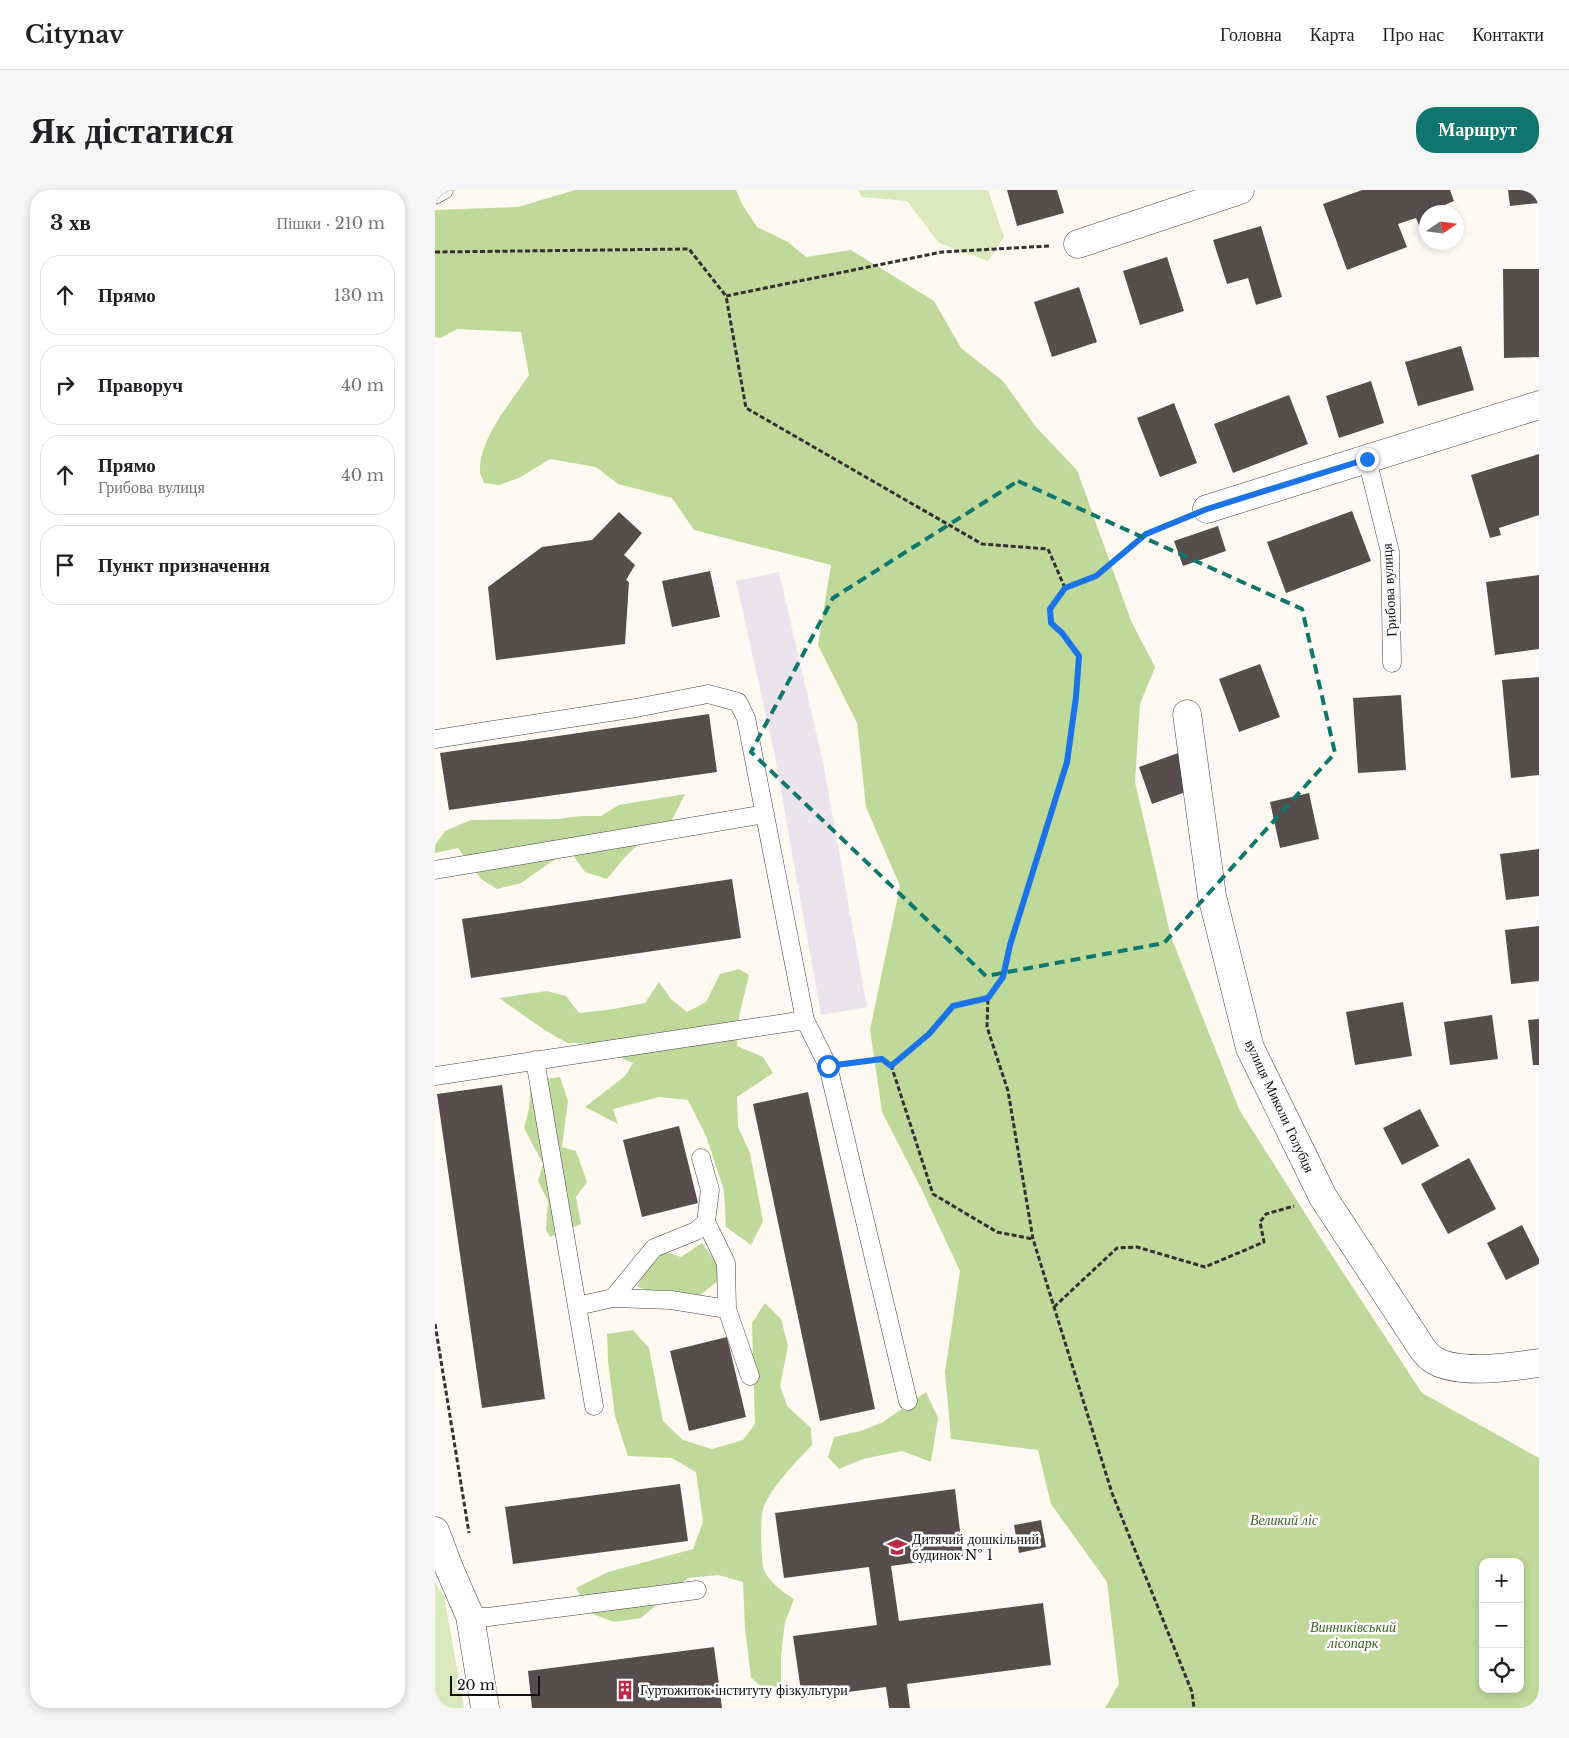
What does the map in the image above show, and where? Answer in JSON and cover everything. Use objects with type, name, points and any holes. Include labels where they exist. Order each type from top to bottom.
[{"type":"street","points":[[1078,244],[1241,190]]},
{"type":"street","points":[[1207,509],[1539,405]]},
{"type":"street","name":"вулиця Миколи Голубця","points":[[1187,714],[1212,896],[1250,1048],[1323,1197],[1416,1340],[1430,1358],[1452,1368],[1504,1368],[1539,1363]]},
{"type":"street","points":[[435,1531],[470,1616],[485,1708]]},
{"type":"lane","points":[[435,195],[444,190]]},
{"type":"lane","name":"Грибова вулиця","points":[[1367,459],[1389,552],[1392,663]]},
{"type":"lane","points":[[435,739],[636,708],[708,694],[738,702],[747,718],[805,1020],[828,1066],[908,1401]]},
{"type":"lane","points":[[435,870],[765,814]]},
{"type":"lane","points":[[435,1076],[805,1020]]},
{"type":"lane","points":[[535,1060],[594,1406]]},
{"type":"lane","points":[[701,1158],[710,1190],[706,1222],[725,1263],[727,1309],[749,1376]]},
{"type":"lane","points":[[613,1298],[654,1248],[696,1231],[706,1222]]},
{"type":"lane","points":[[577,1306],[613,1298],[671,1300],[727,1309]]},
{"type":"lane","points":[[470,1616],[488,1617],[697,1590]]},
{"type":"path","points":[[726,296],[942,252],[1078,244]]},
{"type":"path","points":[[435,252],[689,250],[726,296],[746,408],[982,544],[1048,549],[1065,588]]},
{"type":"path","points":[[1194,1708],[1192,1692],[1112,1493],[1033,1238],[1008,1091],[987,1027],[988,998],[1003,977],[1010,945],[1067,762],[1076,697],[1079,656],[1062,633],[1051,623],[1050,609],[1065,588],[1096,576],[1146,534],[1207,509]]},
{"type":"path","points":[[891,1066],[929,1034],[953,1006],[988,998]]},
{"type":"path","points":[[828,1066],[882,1059],[891,1066],[933,1194],[997,1232],[1033,1238]]},
{"type":"path","points":[[1054,1307],[1117,1248],[1137,1247],[1205,1267],[1264,1242],[1260,1222],[1266,1214]]},
{"type":"path","points":[[435,1324],[470,1537]]},
{"type":"highlighted area","points":[[1018,481],[1302,609],[1335,753],[1164,943],[986,976],[751,752],[833,598]]},
{"type":"shaded area","points":[[779,572],[823,762],[867,1007],[821,1015],[774,752],[736,581]]},
{"type":"green space","name":"Великий ліс","points":[[575,190],[736,190],[742,204],[757,227],[788,242],[806,257],[851,250],[934,301],[961,348],[1003,381],[1036,427],[1077,470],[1131,621],[1155,667],[1140,704],[1135,782],[1171,937],[1239,1109],[1422,1393],[1539,1458],[1539,1708],[1105,1708],[1119,1684],[1107,1582],[1051,1504],[1038,1450],[951,1439],[945,1372],[960,1271],[921,1188],[882,1112],[870,1030],[900,886],[866,807],[857,723],[818,645],[831,565],[694,530],[672,498],[618,484],[596,467],[550,459],[519,478],[499,485],[484,483],[480,471],[482,457],[491,432],[529,375],[521,332],[457,329],[441,338],[435,337],[435,210],[518,207]]},
{"type":"green space","points":[[858,190],[988,190],[1004,237],[988,261],[939,243],[907,201],[862,197]]},
{"type":"green space","points":[[685,794],[671,822],[642,841],[625,857],[607,879],[585,872],[572,854],[554,860],[521,883],[497,889],[481,879],[458,848],[435,853],[435,845],[445,831],[471,820],[559,819],[601,816],[619,805]]},
{"type":"green space","points":[[739,969],[749,975],[739,1017],[737,1046],[763,1057],[773,1073],[737,1097],[738,1127],[750,1153],[763,1221],[751,1245],[726,1227],[724,1190],[706,1136],[688,1100],[659,1097],[613,1109],[618,1124],[585,1107],[625,1076],[633,1063],[588,1043],[567,1043],[543,1029],[499,998],[547,991],[566,996],[579,1013],[645,1003],[659,982],[671,999],[687,1012],[706,1002],[720,974]]},
{"type":"green space","points":[[560,1077],[568,1101],[562,1147],[576,1151],[587,1182],[576,1197],[581,1224],[550,1237],[546,1230],[548,1201],[538,1181],[543,1164],[524,1128],[529,1109],[531,1081]]},
{"type":"green space","points":[[702,1243],[713,1258],[728,1273],[700,1295],[671,1290],[650,1291],[638,1287],[648,1255],[654,1248],[681,1257]]},
{"type":"green space","points":[[765,1303],[781,1319],[788,1346],[780,1386],[787,1406],[811,1428],[812,1445],[772,1492],[762,1513],[761,1529],[764,1570],[773,1583],[794,1599],[785,1622],[781,1656],[781,1685],[766,1690],[751,1678],[745,1629],[743,1582],[718,1575],[688,1578],[641,1618],[614,1622],[590,1613],[576,1588],[608,1572],[693,1549],[703,1522],[696,1472],[672,1458],[628,1456],[615,1416],[608,1361],[607,1334],[633,1330],[649,1348],[663,1421],[683,1440],[712,1449],[743,1440],[755,1424],[752,1323]]},
{"type":"green space","points":[[926,1392],[938,1418],[931,1462],[902,1451],[863,1459],[839,1469],[828,1457],[834,1437],[861,1431],[883,1422]]},
{"type":"green space","points":[[435,1583],[444,1596],[464,1708],[435,1708]]},
{"type":"building","points":[[1007,190],[1057,190],[1064,213],[1017,226]]},
{"type":"building","points":[[1362,190],[1450,190],[1454,201],[1445,205],[1419,205],[1419,225],[1416,218],[1398,224],[1407,247],[1347,270],[1323,204]]},
{"type":"building","points":[[1508,190],[1539,190],[1539,203],[1510,206]]},
{"type":"building","points":[[1261,226],[1282,297],[1256,305],[1248,278],[1227,284],[1213,240]]},
{"type":"building","points":[[1167,257],[1184,311],[1140,325],[1123,271]]},
{"type":"building","points":[[1503,269],[1539,269],[1539,357],[1504,358]]},
{"type":"building","points":[[1079,287],[1097,342],[1052,357],[1034,302]]},
{"type":"building","points":[[1461,346],[1474,390],[1418,406],[1405,362]]},
{"type":"building","points":[[1371,381],[1384,423],[1339,438],[1326,396]]},
{"type":"building","points":[[1289,395],[1308,444],[1233,473],[1214,424]]},
{"type":"building","points":[[1174,403],[1197,463],[1160,477],[1137,418]]},
{"type":"building","points":[[1539,454],[1539,515],[1499,528],[1501,535],[1490,538],[1471,475]]},
{"type":"building","points":[[1352,511],[1371,561],[1286,593],[1267,542]]},
{"type":"building","points":[[619,512],[642,533],[624,555],[635,565],[626,580],[629,582],[625,644],[496,660],[488,587],[542,547],[592,540]]},
{"type":"building","points":[[1218,526],[1226,551],[1183,566],[1174,541]]},
{"type":"building","points":[[710,571],[720,617],[672,627],[662,581]]},
{"type":"building","points":[[1539,575],[1539,649],[1495,655],[1486,582]]},
{"type":"building","points":[[1260,664],[1280,717],[1239,732],[1219,679]]},
{"type":"building","points":[[1539,677],[1539,775],[1511,778],[1502,680]]},
{"type":"building","points":[[1401,695],[1406,770],[1358,773],[1353,698]]},
{"type":"building","points":[[709,714],[717,772],[449,810],[440,753]]},
{"type":"building","points":[[1181,752],[1194,789],[1152,804],[1139,767]]},
{"type":"building","points":[[1309,793],[1319,839],[1280,848],[1270,802]]},
{"type":"building","points":[[1539,849],[1539,896],[1506,900],[1500,854]]},
{"type":"building","points":[[732,879],[741,938],[471,978],[462,919]]},
{"type":"building","points":[[1539,926],[1539,981],[1511,984],[1505,930]]},
{"type":"building","points":[[1403,1002],[1412,1056],[1355,1065],[1346,1012]]},
{"type":"building","points":[[1492,1015],[1498,1059],[1450,1065],[1444,1022]]},
{"type":"building","points":[[1539,1019],[1539,1065],[1533,1065],[1528,1020]]},
{"type":"building","points":[[502,1085],[545,1399],[482,1408],[437,1094]]},
{"type":"building","points":[[808,1092],[875,1409],[820,1421],[753,1104]]},
{"type":"building","points":[[1420,1109],[1439,1146],[1402,1165],[1383,1128]]},
{"type":"building","points":[[679,1126],[698,1203],[642,1217],[623,1140]]},
{"type":"building","points":[[1469,1158],[1496,1209],[1448,1234],[1421,1184]]},
{"type":"building","points":[[1522,1225],[1539,1259],[1539,1264],[1506,1280],[1487,1243]]},
{"type":"building","points":[[727,1337],[746,1417],[689,1431],[670,1351]]},
{"type":"building","points":[[680,1484],[688,1541],[513,1564],[505,1507]]},
{"type":"building","points":[[955,1489],[963,1556],[891,1566],[899,1621],[1043,1603],[1051,1665],[907,1684],[910,1708],[889,1708],[886,1687],[802,1698],[793,1636],[877,1625],[869,1567],[784,1578],[775,1513]]},
{"type":"building","points":[[1041,1520],[1046,1547],[1019,1553],[1014,1525]]},
{"type":"building","name":"Гуртожиток інституту фізкультури","points":[[714,1647],[722,1708],[532,1708],[528,1671]]},
{"type":"place","name":"Дитячий дошкільний будинок № 1","points":[[897,1547]]},
{"type":"place","name":"Гуртожиток інституту фізкультури","points":[[625,1690]]},
{"type":"route","points":[[828,1066],[882,1059],[891,1066],[929,1034],[953,1006],[988,998],[1003,977],[1010,945],[1067,762],[1076,697],[1079,656],[1062,633],[1051,623],[1050,609],[1065,588],[1096,576],[1146,534],[1207,509],[1367,459]]},
{"type":"park label","name":"Винниківський лісопарк","points":[[1353,1635]]}]
